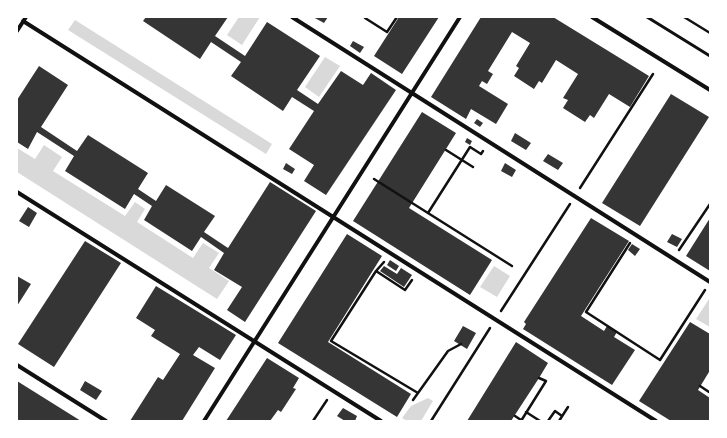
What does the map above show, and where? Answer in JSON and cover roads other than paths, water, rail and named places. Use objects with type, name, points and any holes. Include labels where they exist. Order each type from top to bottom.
[{"type":"street","points":[[292,17],[710,282]]},
{"type":"street","points":[[204,421],[256,341],[411,92],[460,17]]},
{"type":"street","points":[[592,17],[710,90]]},
{"type":"street","points":[[17,31],[24,19],[333,217],[656,421]]},
{"type":"street","points":[[17,192],[382,421]]},
{"type":"street","points":[[17,365],[106,421]]},
{"type":"lane","points":[[647,17],[710,56]]}]
